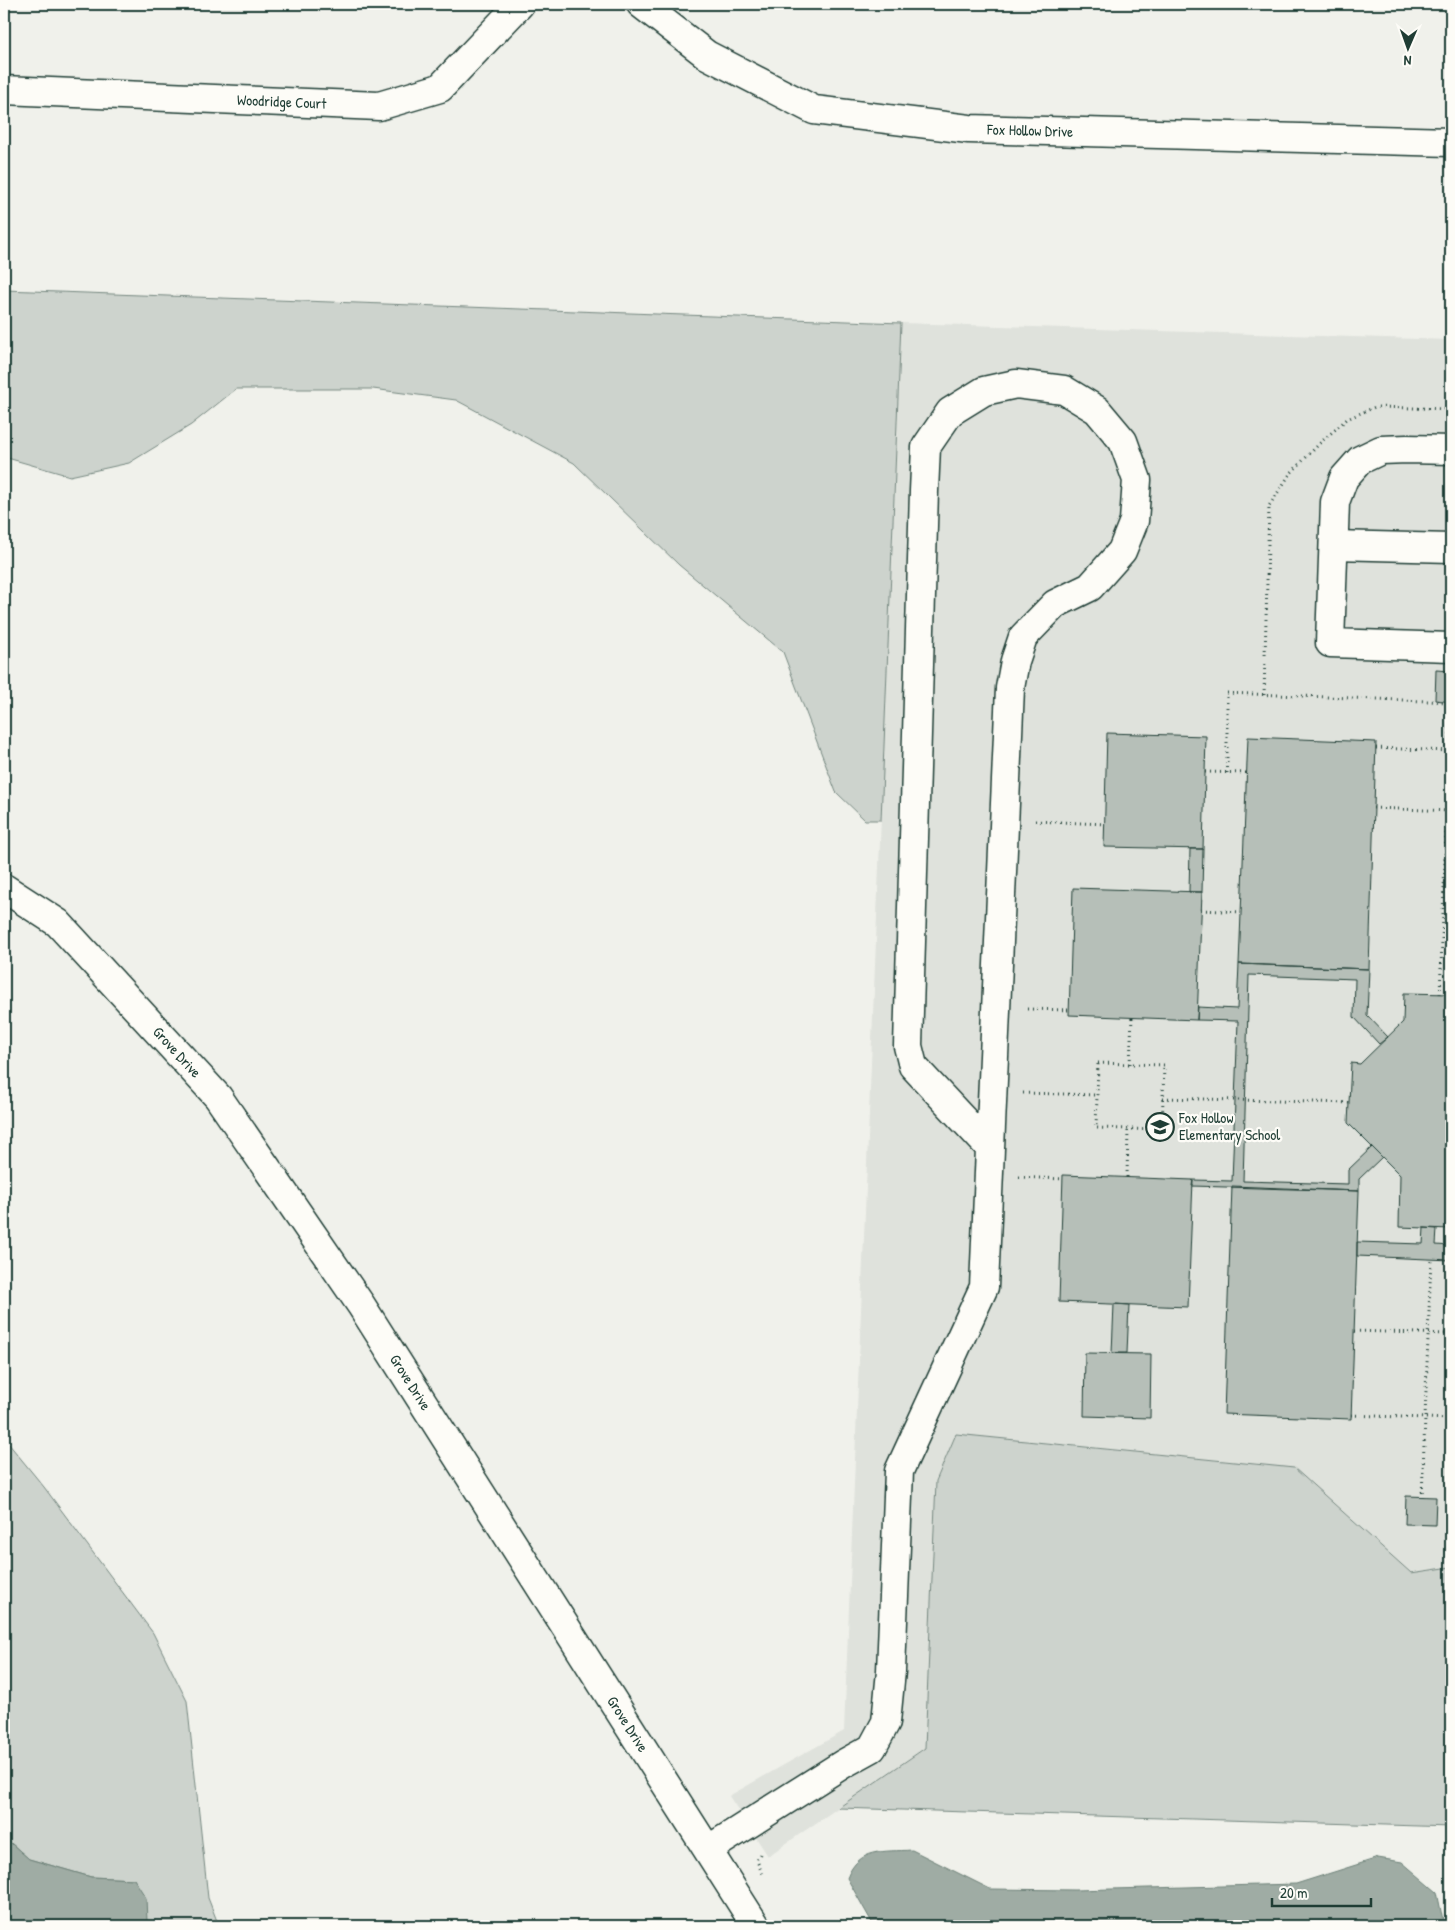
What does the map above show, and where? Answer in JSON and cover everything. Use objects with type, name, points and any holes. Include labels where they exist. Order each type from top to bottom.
[{"type":"street","name":"Woodridge Court","points":[[4,90],[379,106],[440,88],[520,4]]},
{"type":"street","name":"Fox Hollow Drive","points":[[641,4],[706,55],[814,110],[969,129],[1451,142]]},
{"type":"street","points":[[709,1849],[843,1764],[872,1748],[886,1722],[891,1671],[899,1471],[984,1287],[1010,688],[1014,661],[1023,636],[1048,610],[1055,604],[1090,587],[1122,551],[1134,521],[1137,480],[1123,441],[1097,410],[1064,390],[1016,384],[984,391],[950,412],[926,447],[924,491],[908,1046],[913,1066],[990,1148]]},
{"type":"street","points":[[1451,450],[1381,450],[1360,460],[1344,478],[1335,502],[1330,644],[1451,647]]},
{"type":"street","points":[[1334,544],[1451,548]]},
{"type":"street","name":"Grove Drive","points":[[4,888],[58,923],[218,1098],[361,1305],[709,1849],[756,1926]]},
{"type":"path","points":[[1227,773],[1227,694],[1451,702],[1440,994]]},
{"type":"path","points":[[1376,748],[1450,751]]},
{"type":"path","points":[[1205,772],[1247,774]]},
{"type":"path","points":[[1374,808],[1451,811]]},
{"type":"path","points":[[1031,821],[1105,824]]},
{"type":"path","points":[[1201,910],[1241,912]]},
{"type":"path","points":[[1023,1008],[1069,1010]]},
{"type":"path","points":[[1130,1064],[1132,1017]]},
{"type":"path","points":[[1098,1063],[1130,1064],[1164,1065],[1162,1130],[1096,1128],[1098,1063]]},
{"type":"path","points":[[1020,1093],[1097,1095]]},
{"type":"path","points":[[1163,1098],[1349,1103]]},
{"type":"path","points":[[1127,1177],[1128,1129]]},
{"type":"path","points":[[1017,1177],[1063,1179]]},
{"type":"path","points":[[1422,1497],[1431,1259]]},
{"type":"path","points":[[1354,1331],[1451,1334]]},
{"type":"path","points":[[1351,1415],[1451,1419]]},
{"type":"shaded area","points":[[4,290],[901,323],[881,820],[865,820],[836,792],[783,652],[679,565],[574,463],[456,400],[373,389],[236,389],[191,425],[129,463],[70,476],[4,457]]},
{"type":"shaded area","name":"Fox Hollow Elementary School","points":[[901,323],[1451,340],[1451,1567],[1411,1573],[1294,1468],[956,1434],[936,1481],[925,1748],[768,1856],[729,1796],[844,1731]]},
{"type":"shaded area","points":[[956,1434],[1294,1468],[1411,1573],[1451,1567],[1451,1827],[838,1808],[925,1748],[936,1481]]},
{"type":"shaded area","points":[[4,1438],[44,1487],[153,1633],[187,1701],[208,1898],[219,1926],[143,1926],[147,1921],[134,1879],[91,1877],[29,1859],[4,1837]]},
{"type":"shaded area","points":[[4,1837],[29,1859],[91,1877],[134,1879],[146,1898],[147,1921],[143,1926],[4,1926]]},
{"type":"shaded area","points":[[912,1850],[990,1889],[1075,1890],[1296,1884],[1378,1858],[1402,1862],[1437,1892],[1444,1926],[874,1926],[847,1878],[852,1868],[865,1856],[874,1853]]},
{"type":"building","points":[[1436,670],[1451,671],[1451,702],[1435,700]]},
{"type":"building","points":[[1107,733],[1206,736],[1203,849],[1104,847]]},
{"type":"building","points":[[1248,737],[1376,742],[1369,969],[1239,964]]},
{"type":"building","points":[[1190,849],[1203,849],[1202,892],[1189,892]]},
{"type":"building","points":[[1073,888],[1202,892],[1197,1020],[1069,1015]]},
{"type":"building","points":[[1239,964],[1369,969],[1367,1015],[1388,1037],[1379,1044],[1354,1017],[1355,979],[1249,975],[1243,1181],[1348,1184],[1348,1170],[1372,1147],[1382,1157],[1359,1179],[1359,1191],[1192,1186],[1193,1180],[1232,1181],[1238,1021],[1197,1020],[1198,1007],[1237,1009]]},
{"type":"building","points":[[1404,993],[1451,994],[1451,1229],[1399,1227],[1400,1175],[1348,1123],[1351,1063],[1360,1064],[1403,1022]]},
{"type":"building","points":[[1063,1175],[1193,1180],[1188,1307],[1059,1302]]},
{"type":"building","points":[[1232,1186],[1359,1191],[1351,1419],[1224,1414]]},
{"type":"building","points":[[1424,1228],[1437,1229],[1436,1245],[1451,1246],[1451,1260],[1357,1256],[1357,1242],[1423,1244]]},
{"type":"building","points":[[1114,1304],[1129,1305],[1127,1353],[1112,1353]]},
{"type":"building","points":[[1085,1353],[1151,1354],[1150,1418],[1084,1416]]},
{"type":"building","points":[[1406,1496],[1436,1497],[1435,1525],[1405,1524]]},
{"type":"place","name":"Fox Hollow Elementary School","points":[[1160,1127]]}]
